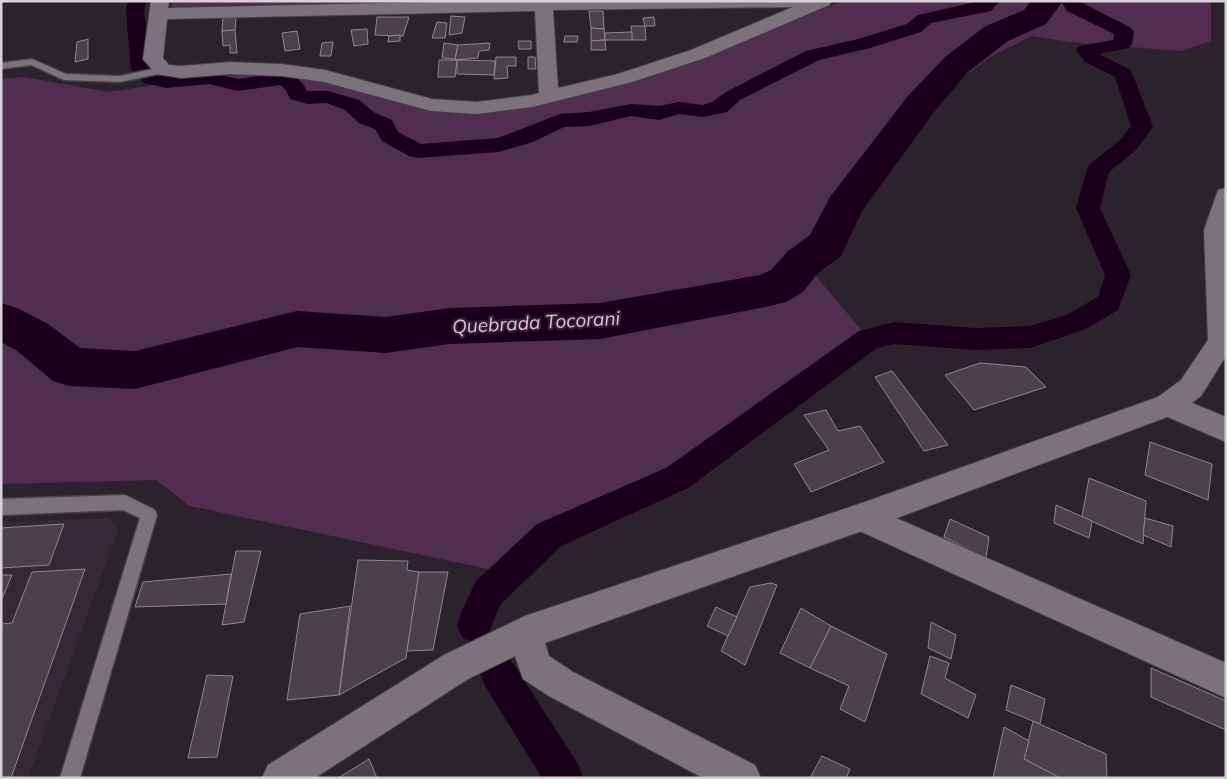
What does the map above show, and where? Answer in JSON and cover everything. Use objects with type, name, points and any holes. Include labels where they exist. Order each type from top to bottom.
[{"type":"street","points":[[822,2],[698,54],[625,78],[532,101],[477,108],[431,105],[324,76],[282,70],[230,68],[181,72],[162,70],[154,59],[160,7],[822,2]]},
{"type":"street","points":[[544,5],[550,96]]},
{"type":"street","points":[[281,778],[456,667],[525,633],[862,518],[1168,405],[1192,388],[1221,340],[1216,230],[1226,196]]},
{"type":"street","points":[[1168,405],[1226,430]]},
{"type":"street","points":[[862,518],[1226,681]]},
{"type":"street","points":[[525,633],[535,668],[561,684],[742,778]]},
{"type":"lane","points":[[1,66],[32,62],[64,77],[120,79],[162,70]]},
{"type":"lane","points":[[1,507],[124,502],[149,515],[70,778]]},
{"type":"shaded area","points":[[172,1],[448,1],[172,7]]},
{"type":"shaded area","points":[[842,1],[1211,1],[1211,41],[1180,51],[1069,42],[1032,36],[990,57],[919,110],[844,207],[826,245],[804,262],[869,339],[677,478],[549,535],[507,573],[190,506],[156,480],[1,484],[1,79],[24,77],[109,92],[262,68],[451,110],[519,104],[693,63]]},
{"type":"shaded area","points":[[108,518],[118,530],[28,778],[1,778],[1,522]]},
{"type":"building","points":[[589,11],[603,11],[604,29],[591,28]]},
{"type":"building","points":[[451,16],[465,17],[462,33],[449,35]]},
{"type":"building","points":[[377,17],[409,17],[403,36],[375,35]]},
{"type":"building","points":[[654,17],[655,26],[645,26],[643,18]]},
{"type":"building","points":[[223,18],[236,18],[235,30],[222,31]]},
{"type":"building","points":[[437,22],[447,23],[445,38],[432,38]]},
{"type":"building","points":[[631,26],[645,26],[646,40],[632,40]]},
{"type":"building","points":[[591,28],[604,29],[605,40],[591,41]]},
{"type":"building","points":[[367,29],[368,44],[354,46],[351,30]]},
{"type":"building","points":[[235,30],[237,53],[230,53],[230,45],[223,46],[222,31]]},
{"type":"building","points":[[297,31],[300,49],[285,51],[282,33]]},
{"type":"building","points":[[632,32],[632,40],[605,40],[605,33]]},
{"type":"building","points":[[400,35],[400,41],[388,42],[389,36]]},
{"type":"building","points":[[565,36],[578,36],[577,42],[564,42]]},
{"type":"building","points":[[88,39],[88,59],[75,62],[77,42]]},
{"type":"building","points":[[605,40],[606,50],[591,50],[591,41]]},
{"type":"building","points":[[518,41],[531,41],[531,49],[519,49]]},
{"type":"building","points":[[333,42],[331,56],[320,56],[322,43]]},
{"type":"building","points":[[444,43],[458,45],[455,59],[442,58]]},
{"type":"building","points":[[490,43],[489,50],[479,51],[478,58],[455,60],[458,45]]},
{"type":"building","points":[[496,57],[516,57],[516,66],[507,66],[508,78],[494,79]]},
{"type":"building","points":[[528,57],[535,57],[536,69],[528,69]]},
{"type":"building","points":[[439,60],[457,60],[455,77],[438,77]]},
{"type":"building","points":[[457,60],[495,61],[494,75],[457,74]]},
{"type":"building","points":[[980,363],[1026,367],[1046,387],[974,410],[945,375]]},
{"type":"building","points":[[892,371],[948,445],[924,451],[875,377]]},
{"type":"building","points":[[826,410],[838,431],[860,426],[884,462],[811,492],[794,464],[829,450],[804,415]]},
{"type":"building","points":[[1150,442],[1212,464],[1208,500],[1145,475]]},
{"type":"building","points":[[1089,478],[1146,501],[1143,544],[1082,517]]},
{"type":"building","points":[[1056,505],[1092,521],[1089,538],[1054,523]]},
{"type":"building","points":[[1145,518],[1173,526],[1171,547],[1143,535]]},
{"type":"building","points":[[950,519],[989,537],[986,558],[944,537]]},
{"type":"building","points":[[64,524],[49,565],[1,568],[1,528]]},
{"type":"building","points":[[236,551],[261,551],[244,622],[222,625]]},
{"type":"building","points":[[358,560],[408,561],[407,570],[419,572],[406,658],[339,695]]},
{"type":"building","points":[[85,569],[11,778],[1,778],[1,624],[12,623],[32,572]]},
{"type":"building","points":[[419,572],[448,572],[433,650],[407,651]]},
{"type":"building","points":[[231,574],[226,604],[135,607],[143,582]]},
{"type":"building","points":[[1,575],[12,575],[1,601]]},
{"type":"building","points":[[771,583],[777,585],[745,665],[721,651],[750,587]]},
{"type":"building","points":[[350,606],[339,695],[287,700],[300,614]]},
{"type":"building","points":[[716,607],[737,617],[728,636],[707,626]]},
{"type":"building","points":[[801,608],[831,626],[810,668],[780,653]]},
{"type":"building","points":[[931,622],[956,635],[951,659],[928,648]]},
{"type":"building","points":[[831,626],[887,654],[865,722],[840,709],[849,686],[810,668]]},
{"type":"building","points":[[930,656],[949,663],[945,678],[976,695],[968,718],[921,694]]},
{"type":"building","points":[[1151,668],[1226,701],[1226,730],[1151,697]]},
{"type":"building","points":[[207,675],[233,676],[217,757],[188,758]]},
{"type":"building","points":[[1011,685],[1045,699],[1040,724],[1006,710]]},
{"type":"building","points":[[1033,721],[1106,754],[1107,778],[1060,778],[1024,759]]},
{"type":"building","points":[[1004,727],[1029,741],[1024,759],[1060,778],[993,778]]},
{"type":"building","points":[[822,756],[850,769],[846,778],[810,778]]},
{"type":"building","points":[[369,759],[377,778],[338,778]]},
{"type":"waterway","points":[[137,1],[135,11],[141,69]]},
{"type":"waterway","points":[[151,79],[166,82],[209,78],[238,85],[281,79],[290,82],[296,88],[297,95],[308,98],[328,97],[352,105],[367,118],[384,125],[390,136],[417,151],[499,145],[525,137],[560,121],[589,119],[631,110],[659,113],[679,108],[703,111],[719,107],[733,96],[813,55],[863,44],[914,28],[925,19],[984,7],[991,1]]},
{"type":"waterway","name":"Quebrada Tocorani","points":[[1,320],[32,337],[70,367],[135,370],[297,329],[386,335],[449,326],[600,321],[770,290],[787,281],[803,262],[826,245],[844,207],[921,104],[956,65],[996,34],[1035,17],[1048,1]]},
{"type":"waterway","points":[[475,626],[479,610],[488,593],[549,535],[677,478],[869,339],[894,333],[976,339],[1030,337],[1076,322],[1109,303],[1118,275],[1088,208],[1098,169],[1128,145],[1142,127],[1124,74],[1092,58],[1086,50],[1122,44],[1124,32],[1074,7],[1070,1]]},
{"type":"waterway","points":[[498,673],[564,778]]}]
